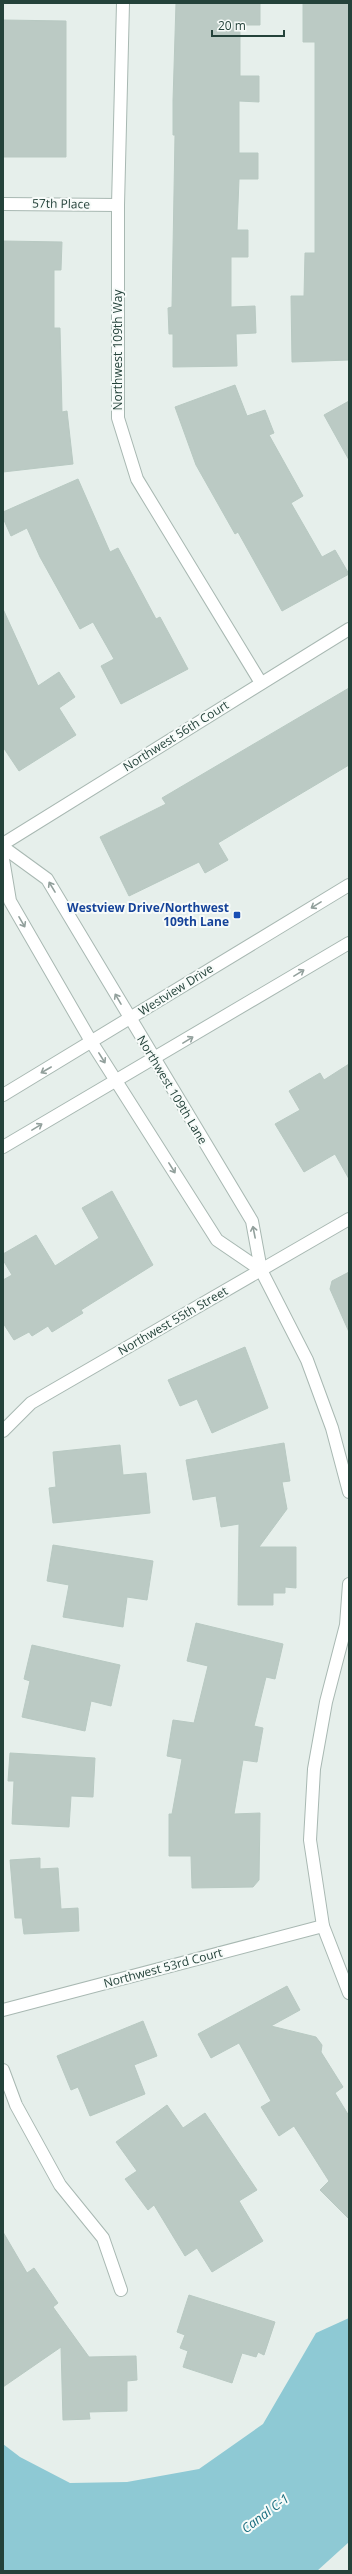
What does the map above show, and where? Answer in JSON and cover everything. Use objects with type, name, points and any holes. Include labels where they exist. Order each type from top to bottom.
[{"type":"street","name":"Northwest 109th Way","points":[[123,3],[118,205],[118,418],[137,479],[261,682]]},
{"type":"street","name":"57th Place","points":[[3,204],[118,205]]},
{"type":"street","name":"Northwest 56th Court","points":[[3,846],[261,682],[349,629]]},
{"type":"street","name":"Northwest 109th Lane","points":[[3,846],[47,879],[154,1060],[252,1221],[261,1270],[307,1360],[332,1428],[349,1492]]},
{"type":"street","name":"Northwest 109th Lane","points":[[3,859],[10,901],[92,1043],[217,1240],[261,1270]]},
{"type":"street","name":"Westview Drive","points":[[3,1095],[92,1043],[349,884]]},
{"type":"street","points":[[3,1147],[116,1080],[154,1060],[349,943]]},
{"type":"street","name":"Northwest 55th Street","points":[[3,1432],[31,1403],[349,1219]]},
{"type":"street","points":[[349,1584],[346,1625],[326,1702],[314,1770],[310,1840],[323,1926],[349,1993]]},
{"type":"street","name":"Northwest 53rd Court","points":[[3,2010],[323,1926]]},
{"type":"street","points":[[3,2070],[16,2105],[60,2185],[103,2238],[121,2290]]},
{"type":"water","name":"Canal C-1","points":[[349,2318],[349,2542],[317,2571],[3,2571],[3,2444],[20,2457],[70,2483],[127,2482],[199,2469],[263,2424],[316,2333]]},
{"type":"building","points":[[176,3],[260,3],[260,25],[240,25],[240,76],[259,76],[259,102],[239,101],[239,153],[258,153],[258,179],[239,179],[237,230],[248,230],[248,257],[231,257],[231,307],[255,306],[256,333],[236,334],[237,366],[173,367],[173,334],[169,334],[168,308],[172,307],[175,135],[173,135],[173,101]]},
{"type":"building","points":[[303,3],[349,3],[349,360],[292,362],[291,296],[304,296],[305,253],[315,253],[315,42],[303,42]]},
{"type":"building","points":[[3,20],[66,21],[66,157],[3,157]]},
{"type":"building","points":[[3,241],[62,242],[61,270],[54,270],[54,328],[60,328],[62,412],[67,411],[73,464],[3,472]]},
{"type":"building","points":[[235,385],[247,416],[265,410],[274,433],[269,435],[303,496],[291,503],[322,557],[335,550],[349,574],[282,611],[238,532],[235,534],[196,465],[175,407]]},
{"type":"building","points":[[349,401],[349,460],[324,415]]},
{"type":"building","points":[[78,479],[110,552],[118,548],[156,619],[160,617],[188,669],[121,704],[101,666],[114,659],[93,622],[80,629],[40,557],[27,528],[11,536],[3,518],[3,512]]},
{"type":"building","points":[[3,609],[38,686],[59,672],[75,697],[59,708],[76,735],[19,771],[3,747]]},
{"type":"building","points":[[349,688],[349,765],[218,843],[228,860],[205,873],[199,862],[129,896],[100,837],[166,804],[162,798]]},
{"type":"building","points":[[349,1064],[349,1179],[335,1154],[304,1172],[275,1124],[300,1110],[289,1091],[320,1073],[324,1080]]},
{"type":"building","points":[[112,1191],[153,1265],[81,1310],[83,1313],[52,1332],[48,1326],[32,1336],[29,1332],[14,1340],[3,1323],[3,1280],[12,1275],[3,1260],[3,1254],[36,1235],[55,1266],[99,1238],[82,1208]]},
{"type":"building","points":[[349,1272],[349,1332],[330,1289],[332,1281]]},
{"type":"building","points":[[245,1347],[268,1408],[212,1433],[197,1399],[180,1406],[168,1380]]},
{"type":"building","points":[[284,1443],[290,1481],[282,1482],[287,1509],[259,1547],[296,1547],[296,1588],[285,1587],[285,1593],[273,1593],[273,1605],[238,1605],[239,1524],[221,1527],[216,1496],[193,1500],[186,1460]]},
{"type":"building","points":[[120,1445],[123,1475],[146,1473],[150,1513],[53,1523],[49,1488],[56,1487],[53,1452]]},
{"type":"building","points":[[53,1545],[153,1561],[147,1600],[127,1597],[123,1627],[63,1617],[69,1585],[47,1581]]},
{"type":"building","points":[[196,1623],[283,1644],[275,1679],[266,1677],[254,1726],[263,1728],[257,1762],[243,1760],[234,1814],[260,1813],[259,1880],[253,1887],[192,1888],[191,1856],[169,1856],[169,1814],[172,1814],[182,1759],[167,1756],[173,1720],[194,1723],[208,1666],[187,1661]]},
{"type":"building","points":[[32,1645],[120,1665],[111,1706],[91,1701],[85,1731],[22,1717],[30,1681],[24,1679]]},
{"type":"building","points":[[10,1753],[95,1758],[93,1797],[71,1796],[69,1827],[12,1824],[14,1781],[8,1781]]},
{"type":"building","points":[[40,1858],[40,1869],[58,1868],[61,1909],[78,1908],[79,1931],[24,1934],[22,1918],[15,1918],[10,1860]]},
{"type":"building","points":[[287,1986],[300,2010],[271,2026],[316,2037],[322,2045],[321,2052],[343,2087],[335,2093],[349,2116],[349,2219],[320,2190],[329,2181],[294,2126],[279,2136],[261,2107],[271,2101],[239,2043],[211,2058],[198,2034]]},
{"type":"building","points":[[143,2021],[157,2056],[134,2065],[145,2094],[90,2116],[78,2087],[71,2090],[57,2056]]},
{"type":"building","points":[[167,2105],[183,2128],[205,2113],[257,2190],[239,2201],[263,2241],[212,2272],[197,2248],[185,2256],[154,2205],[148,2210],[125,2179],[137,2171],[116,2142]]},
{"type":"building","points":[[3,2232],[27,2273],[34,2268],[58,2303],[53,2307],[89,2357],[136,2356],[137,2380],[127,2381],[127,2411],[89,2412],[90,2419],[63,2420],[61,2347],[3,2387]]},
{"type":"building","points":[[189,2295],[275,2322],[264,2355],[258,2352],[256,2357],[242,2353],[232,2383],[183,2367],[188,2351],[180,2348],[185,2335],[177,2332]]},
{"type":"place","name":"Westview Drive/Northwest 109th Lane","points":[[237,915]]}]
